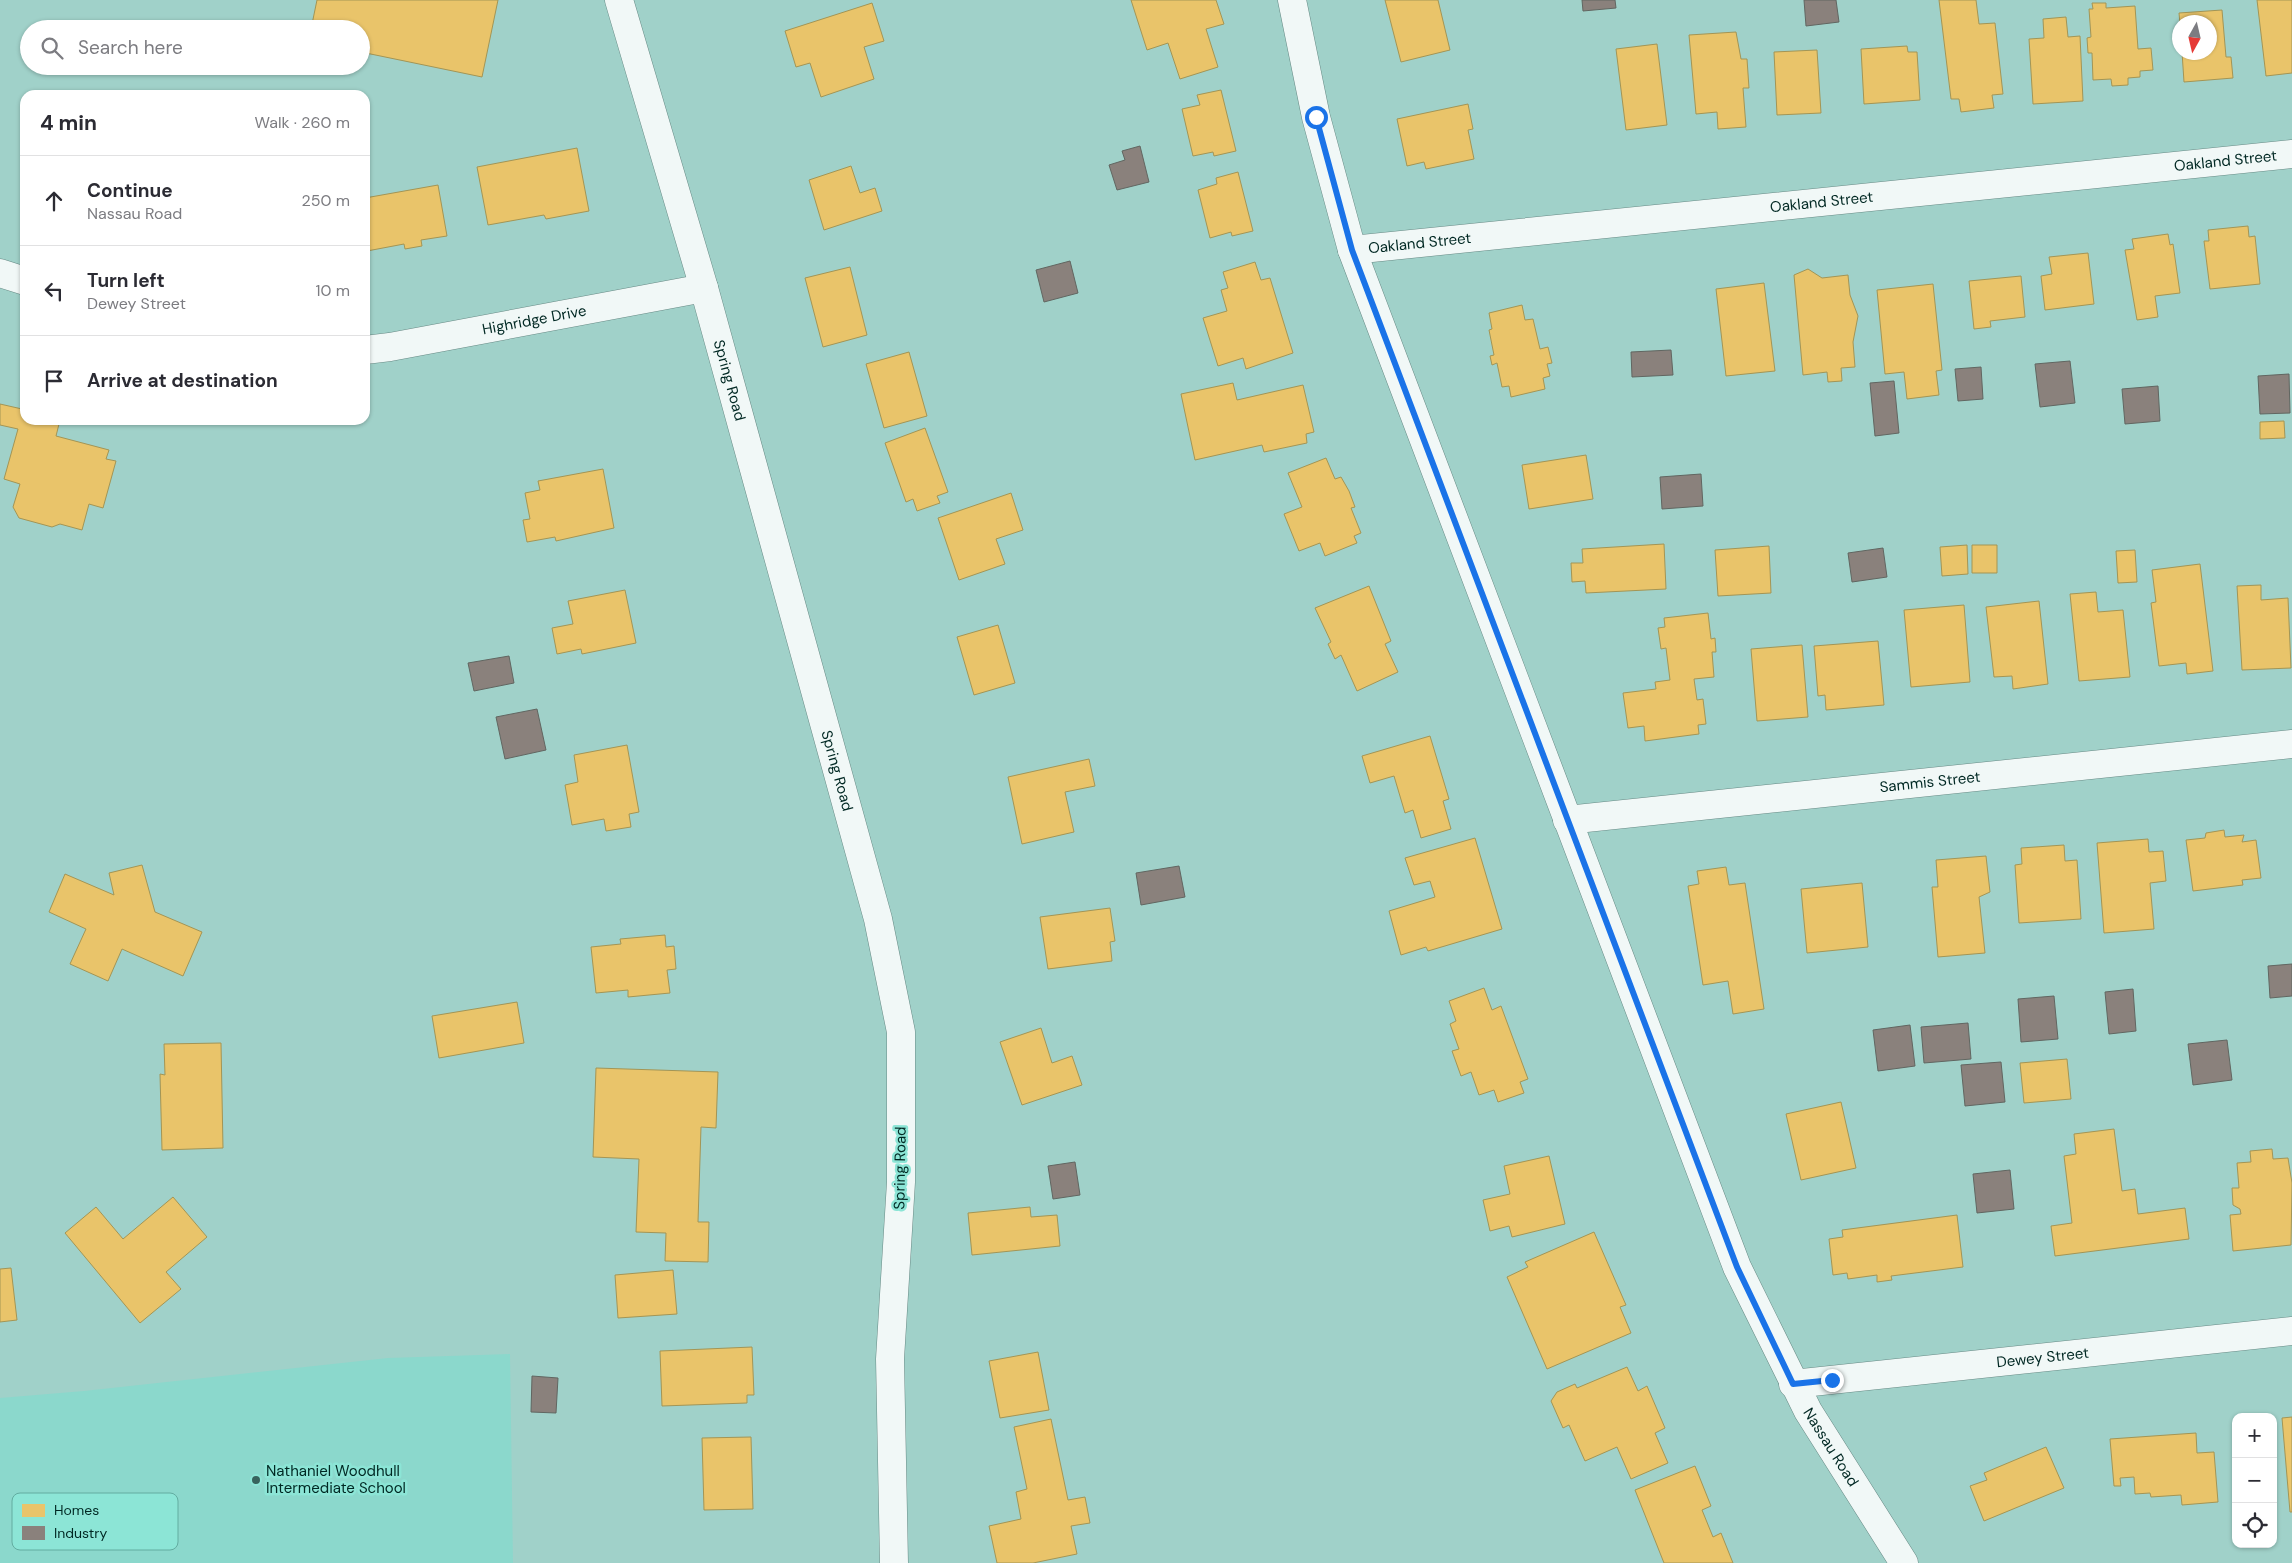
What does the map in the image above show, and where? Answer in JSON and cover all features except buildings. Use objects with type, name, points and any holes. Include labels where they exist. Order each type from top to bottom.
[{"type":"street","name":"Spring Road","points":[[619,0],[704,288],[878,919],[901,1032],[901,1182],[890,1359],[894,1563]]},
{"type":"street","name":"Nassau Road","points":[[1292,0],[1316,117],[1352,250],[1737,1267],[1793,1384],[1904,1563]]},
{"type":"street","name":"Oakland Street","points":[[1352,250],[2292,154]]},
{"type":"street","points":[[0,274],[20,280]]},
{"type":"street","name":"Highridge Drive","points":[[370,349],[704,288]]},
{"type":"street","name":"Sammis Street","points":[[1567,820],[2292,744]]},
{"type":"street","name":"Dewey Street","points":[[1793,1384],[2292,1331]]},
{"type":"shaded area","name":"Nathaniel Woodhull Intermediate School","points":[[510,1354],[513,1563],[0,1563],[0,1398],[84,1391],[388,1358]]},
{"type":"place","name":"Nathaniel Woodhull Intermediate School","points":[[256,1480]]},
{"type":"route","points":[[1316,117],[1352,250],[1737,1267],[1793,1384],[1832,1380]]}]
